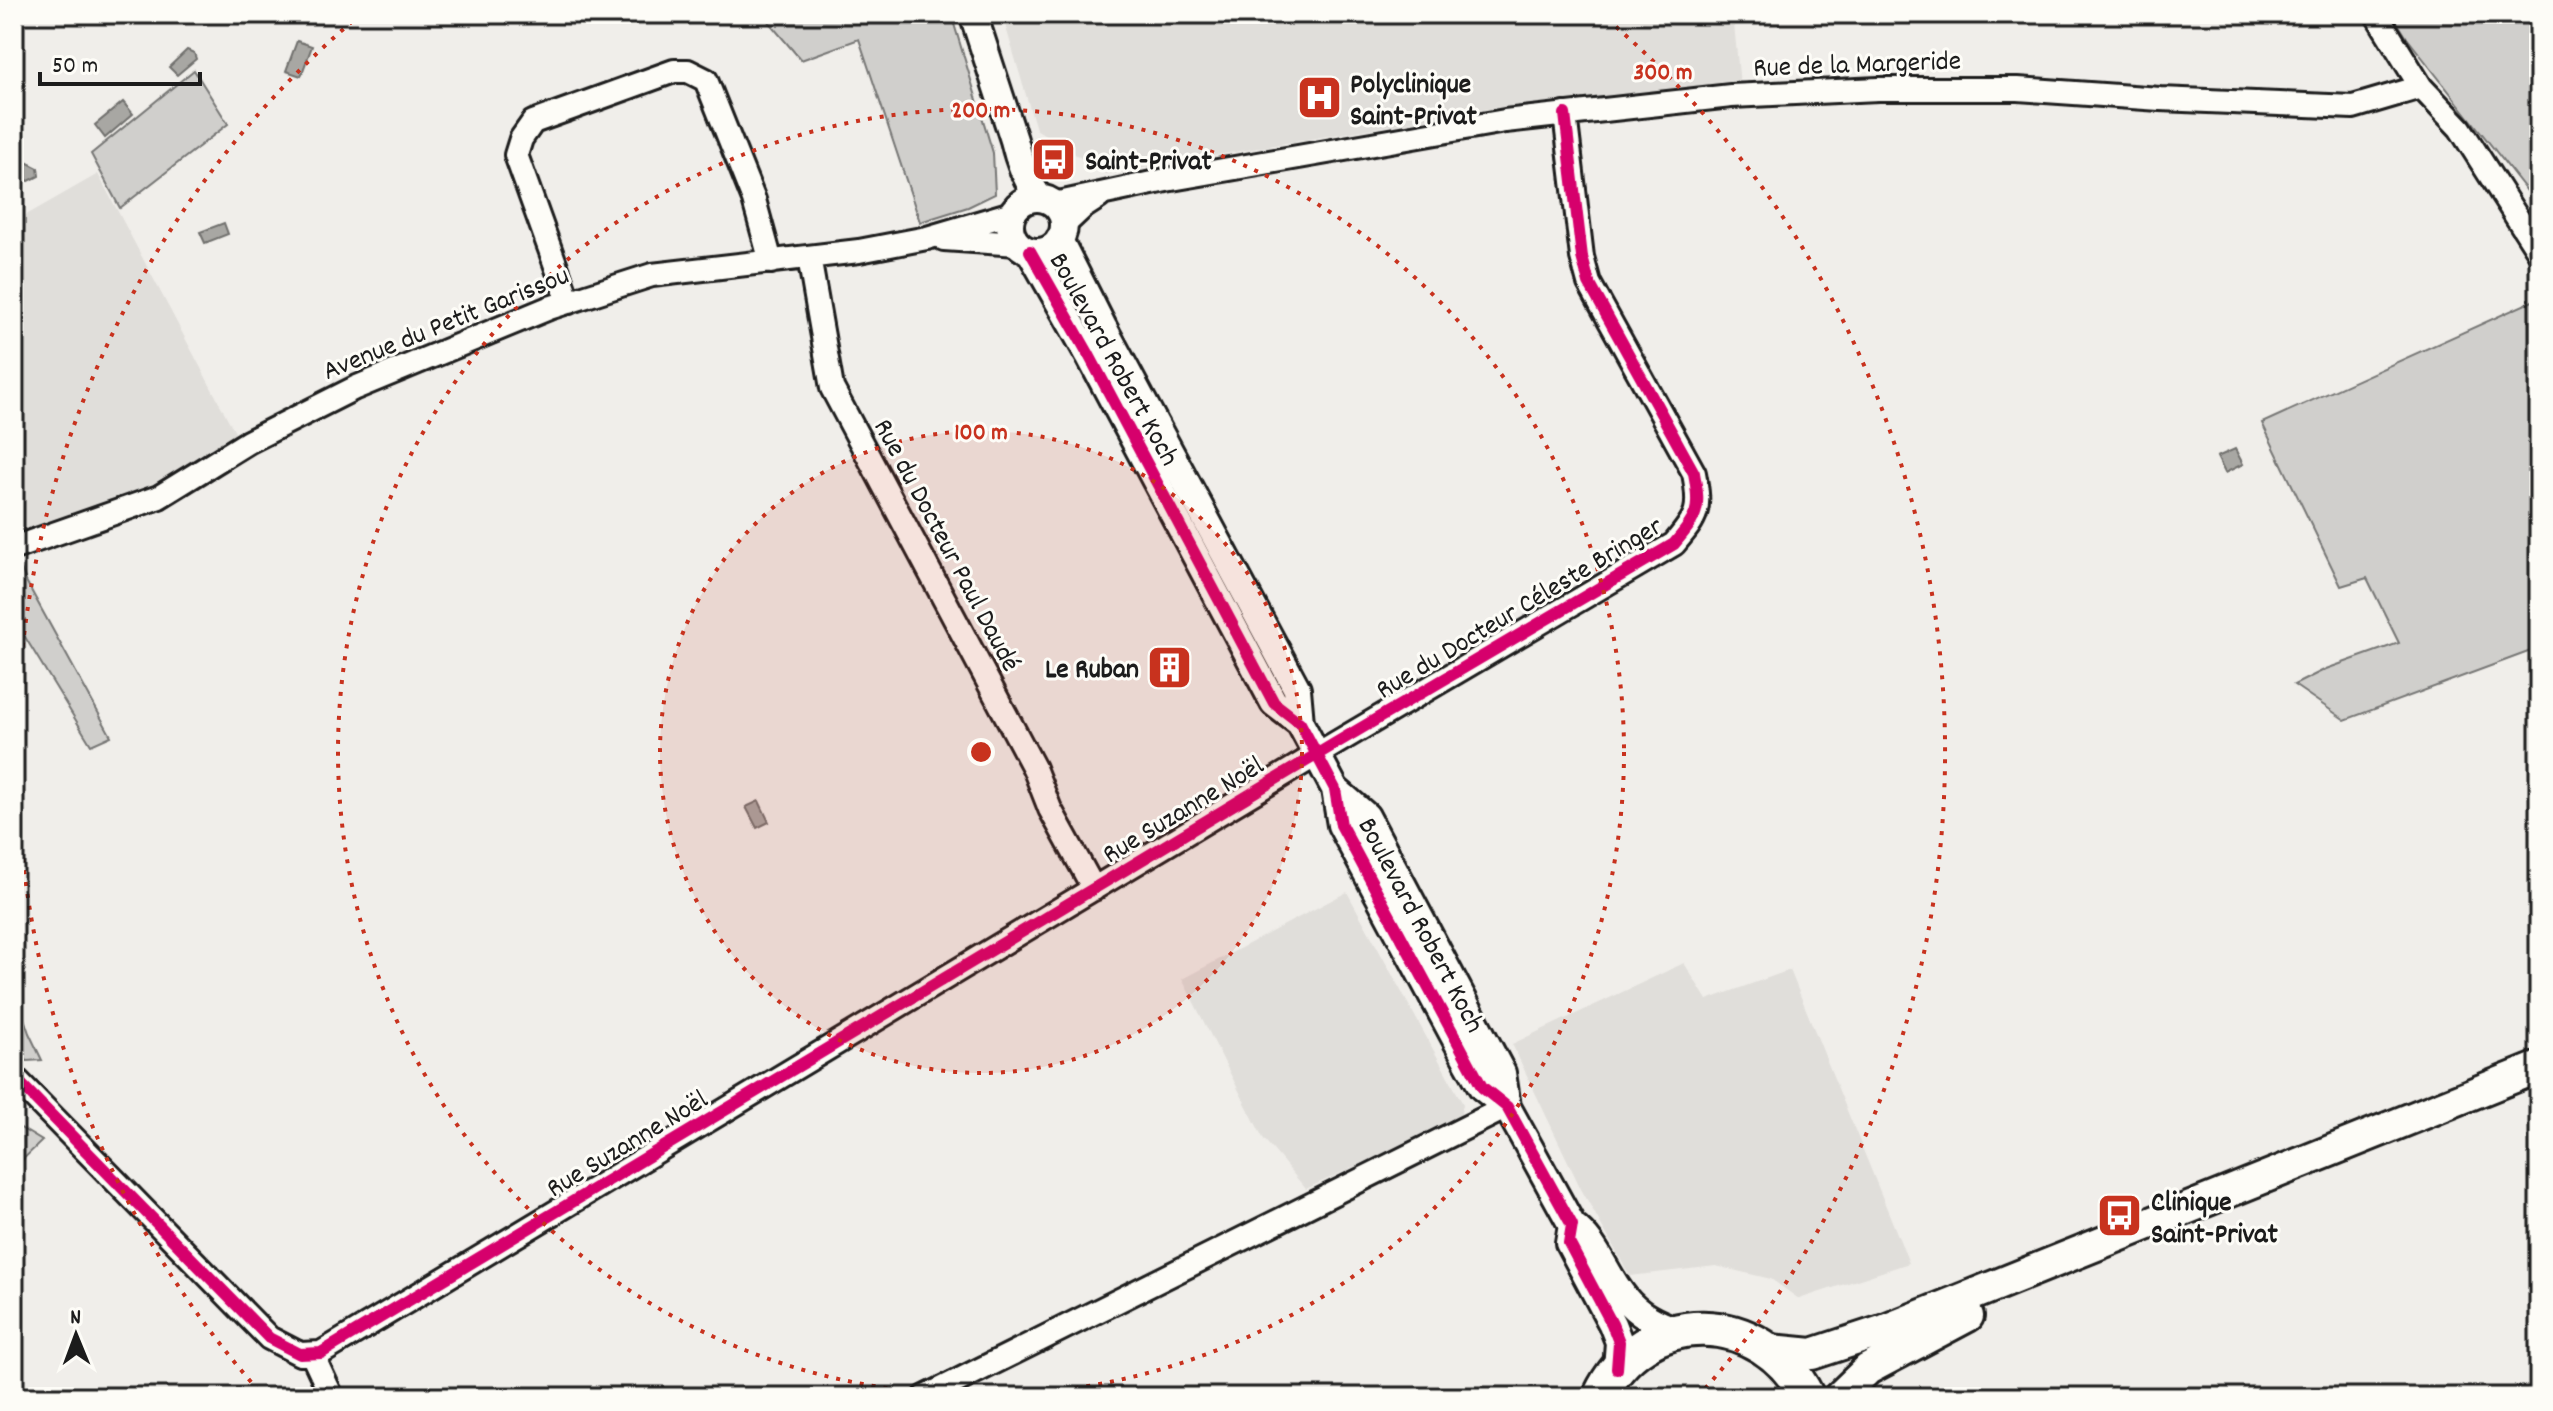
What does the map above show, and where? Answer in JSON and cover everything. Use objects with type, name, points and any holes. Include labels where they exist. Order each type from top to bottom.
[{"type":"main road","points":[[1771,1350],[1812,1354],[1885,1330],[2539,1067]]},
{"type":"main road","points":[[1839,1397],[1868,1369],[1960,1319],[2539,1086]]},
{"type":"main road","points":[[1609,1383],[1644,1345],[1678,1331],[1700,1328],[1742,1335],[1771,1350],[1795,1375],[1807,1397]]},
{"type":"street","name":"Boulevard Robert Koch","points":[[973,14],[1019,161],[1041,214],[1297,689],[1300,723],[1335,789],[1341,825],[1482,1087],[1507,1107],[1572,1225],[1585,1235],[1624,1297],[1656,1323],[1678,1331]]},
{"type":"street","points":[[2376,14],[2421,87],[2460,128],[2539,252]]},
{"type":"street","points":[[569,302],[516,155],[521,139],[533,122],[674,71],[688,71],[706,80],[754,200],[771,262]]},
{"type":"street","name":"Rue de la Margeride","points":[[1041,214],[1082,208],[1107,192],[1505,121],[1731,96],[1878,89],[2018,89],[2353,107],[2421,87]]},
{"type":"street","name":"Rue du Docteur Céleste Bringer","points":[[1317,756],[1674,544],[1695,520],[1698,497],[1694,473],[1585,271],[1565,114]]},
{"type":"street","name":"Boulevard Robert Koch","points":[[1041,214],[1010,229],[1082,342],[1274,703],[1300,723]]},
{"type":"street","points":[[1024,248],[1046,250],[1041,214]]},
{"type":"street","name":"Avenue du Petit Garissou","points":[[14,548],[159,497],[248,442],[355,388],[503,326],[652,275],[809,257],[927,238],[1041,214]]},
{"type":"street","name":"Avenue du Petit Garissou","points":[[927,238],[1024,248]]},
{"type":"street","name":"Rue du Docteur Paul Daudé","points":[[809,257],[832,388],[1034,768],[1050,809],[1094,889]]},
{"type":"street","name":"Rue Suzanne Noël","points":[[312,1354],[321,1353],[1317,756]]},
{"type":"street","points":[[14,1077],[269,1338],[300,1354],[312,1354],[332,1397]]},
{"type":"street","points":[[925,1397],[1507,1107]]},
{"type":"street","name":"Boulevard Robert Koch","points":[[1572,1225],[1569,1243],[1619,1342],[1609,1383]]},
{"type":"shaded area","points":[[762,14],[951,14],[993,153],[995,194],[968,207],[920,222],[859,39],[801,60]]},
{"type":"shaded area","name":"Polyclinique Saint-Privat","points":[[1002,14],[1733,14],[1740,85],[1482,110],[1106,174],[1036,129]]},
{"type":"shaded area","points":[[2392,14],[2539,14],[2539,203],[2407,38]]},
{"type":"shaded area","points":[[297,41],[312,46],[301,76],[286,71]]},
{"type":"shaded area","points":[[187,50],[194,53],[196,59],[177,75],[169,67]]},
{"type":"shaded area","points":[[194,70],[228,124],[120,208],[91,154]]},
{"type":"shaded area","points":[[123,102],[133,114],[105,138],[95,125]]},
{"type":"shaded area","points":[[14,150],[22,153],[24,161],[38,168],[39,176],[29,181],[14,172]]},
{"type":"shaded area","points":[[98,174],[238,438],[146,487],[14,535],[14,222]]},
{"type":"shaded area","points":[[224,223],[228,234],[205,243],[200,232]]},
{"type":"shaded area","points":[[2539,298],[2539,648],[2345,720],[2294,685],[2326,669],[2399,643],[2367,578],[2341,586],[2262,423]]},
{"type":"shaded area","points":[[2235,449],[2243,464],[2225,473],[2217,457]]},
{"type":"shaded area","points":[[19,563],[111,736],[91,745],[14,619],[14,565]]},
{"type":"shaded area","points":[[759,801],[769,822],[757,828],[746,807]]},
{"type":"shaded area","points":[[1347,892],[1463,1104],[1460,1118],[1306,1189],[1263,1138],[1182,979]]},
{"type":"shaded area","points":[[1684,963],[1707,1000],[1790,970],[1909,1263],[1799,1299],[1771,1279],[1716,1266],[1630,1276],[1581,1189],[1512,1044]]},
{"type":"shaded area","points":[[14,989],[42,1060],[27,1061],[14,1041]]},
{"type":"shaded area","points":[[14,1124],[42,1141],[14,1168]]},
{"type":"cycle path","points":[[14,1077],[269,1338],[300,1354],[321,1353],[1336,743],[1674,544],[1696,512],[1694,473],[1589,283],[1582,257],[1565,114]]},
{"type":"cycle path","points":[[1030,251],[1089,355],[1274,703],[1300,723],[1335,789],[1341,825],[1482,1087],[1507,1107],[1572,1225],[1569,1243],[1619,1342],[1617,1369]]},
{"type":"place","name":"Polyclinique Saint-Privat","points":[[1319,98]]},
{"type":"place","name":"Saint-Privat","points":[[1054,159]]},
{"type":"place","name":"Le Ruban","points":[[1170,667]]},
{"type":"place","name":"Clinique Saint-Privat","points":[[2120,1216]]}]
